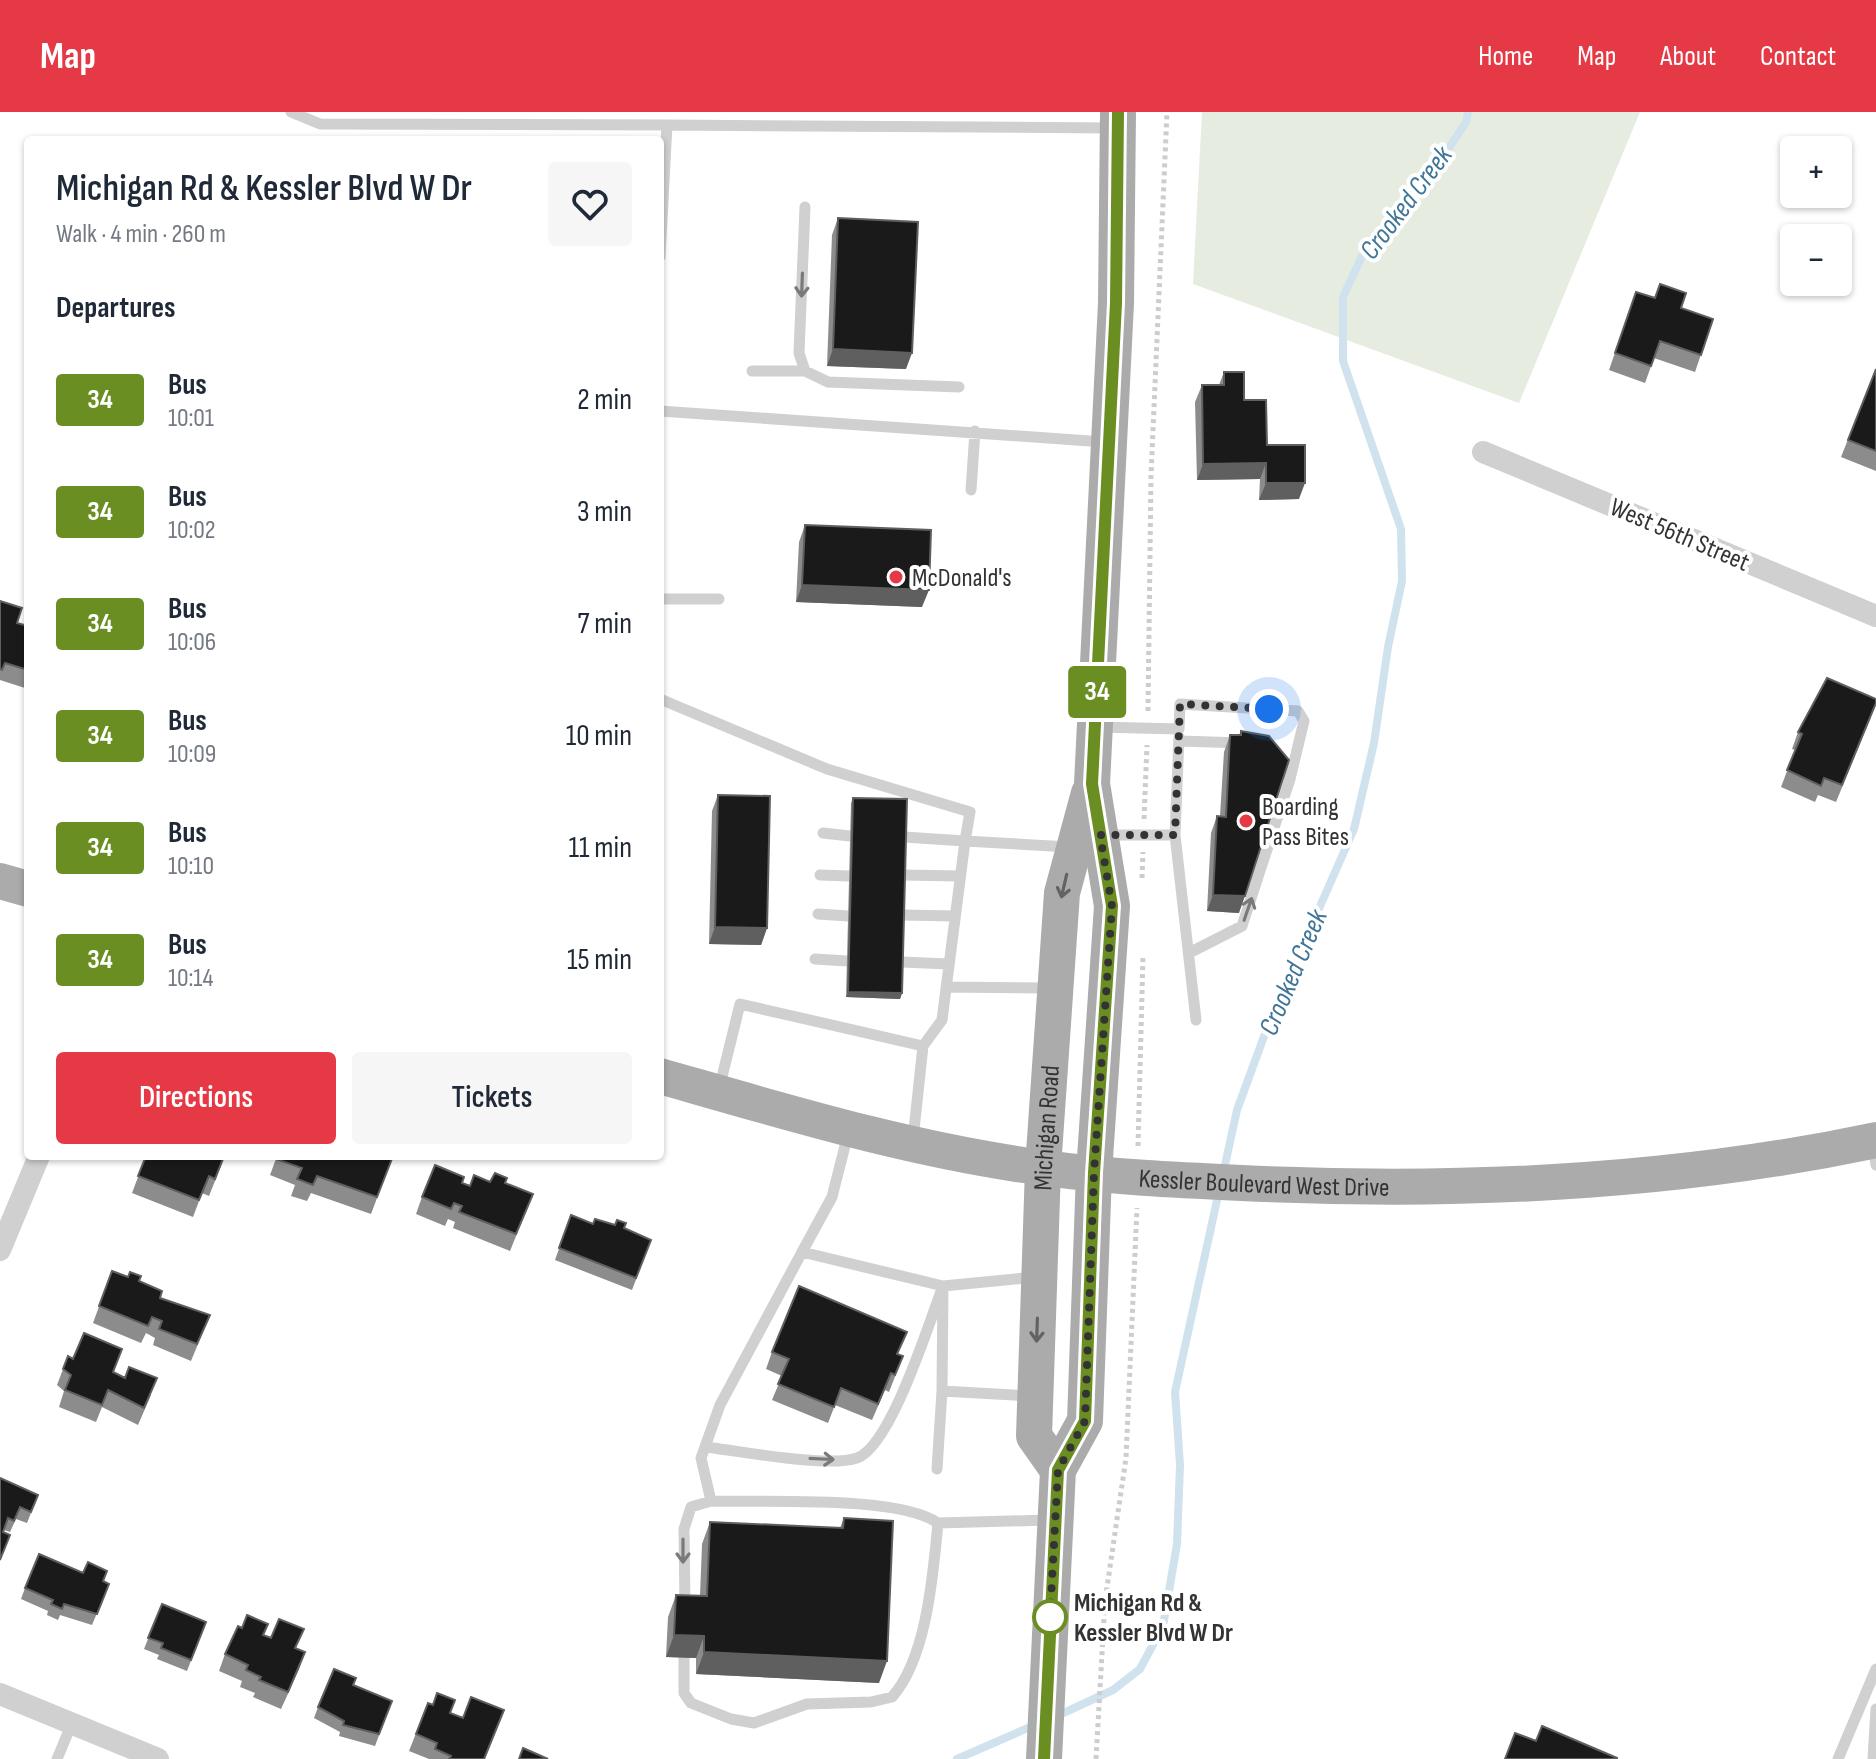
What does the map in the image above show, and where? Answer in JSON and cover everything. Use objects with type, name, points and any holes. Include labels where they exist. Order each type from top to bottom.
[{"type":"main road","name":"Michigan Road","points":[[1058,1470],[1034,1436],[1043,1168],[1062,893],[1087,841],[1092,784],[1109,443],[1119,120]]},
{"type":"main road","name":"Michigan Road","points":[[1044,1759],[1058,1470],[1085,1421],[1094,1173],[1112,906],[1087,841]]},
{"type":"main road","points":[[0,881],[24,888]]},
{"type":"main road","name":"Kessler Boulevard West Drive","points":[[664,1077],[912,1143],[1043,1168],[1158,1179],[1284,1185],[1461,1187],[1617,1177],[1875,1149]]},
{"type":"street","name":"West 56th Street","points":[[1483,452],[1876,616]]},
{"type":"street","points":[[0,1250],[37,1160]]},
{"type":"street","points":[[0,1694],[158,1759]]},
{"type":"lane","points":[[291,112],[320,124],[576,118],[667,125],[1119,120]]},
{"type":"lane","points":[[664,182],[667,125]]},
{"type":"lane","points":[[805,207],[799,353],[805,371]]},
{"type":"lane","points":[[752,371],[790,374],[805,371],[828,382],[959,387]]},
{"type":"lane","points":[[664,411],[975,431],[1109,443]]},
{"type":"lane","points":[[971,490],[975,431]]},
{"type":"lane","points":[[664,599],[719,599]]},
{"type":"lane","points":[[664,701],[827,769],[970,812],[942,1020],[923,1046],[912,1143]]},
{"type":"lane","points":[[1189,953],[1242,926],[1290,779],[1304,721],[1298,711],[1180,704],[1175,835],[1196,1020]]},
{"type":"lane","points":[[1095,727],[1251,743]]},
{"type":"lane","points":[[1274,755],[1290,779]]},
{"type":"lane","points":[[823,833],[850,836]]},
{"type":"lane","points":[[904,837],[965,841],[1087,841],[1175,835]]},
{"type":"lane","points":[[820,875],[849,876]]},
{"type":"lane","points":[[903,875],[960,876]]},
{"type":"lane","points":[[818,914],[848,916]]},
{"type":"lane","points":[[902,915],[955,916]]},
{"type":"lane","points":[[815,959],[847,961]]},
{"type":"lane","points":[[901,962],[949,964]]},
{"type":"lane","points":[[946,987],[1055,988]]},
{"type":"lane","points":[[718,1092],[740,1004],[923,1046]]},
{"type":"lane","points":[[711,1501],[701,1458],[720,1405],[832,1197],[849,1128]]},
{"type":"lane","points":[[802,1252],[943,1286],[1039,1277]]},
{"type":"lane","points":[[705,1447],[844,1460],[868,1452],[889,1424],[943,1286]]},
{"type":"lane","points":[[937,1469],[942,1391],[943,1286]]},
{"type":"lane","points":[[942,1391],[1035,1396]]},
{"type":"lane","points":[[686,1618],[684,1529],[691,1507],[711,1501],[863,1505],[923,1513],[938,1523],[1054,1520]]},
{"type":"lane","points":[[684,1658],[684,1693],[691,1703],[731,1719],[754,1723],[807,1704],[871,1702],[892,1697],[910,1669],[917,1647],[938,1523]]},
{"type":"lane","points":[[1838,1759],[1876,1669]]},
{"type":"lane","points":[[1873,1759],[1876,1709]]},
{"type":"lane","points":[[57,1759],[72,1723]]},
{"type":"path","points":[[1096,1759],[1103,1631]]},
{"type":"shaded area","points":[[1202,112],[1640,112],[1519,403],[1193,284]]},
{"type":"building","points":[[838,218],[918,222],[912,353],[833,349]]},
{"type":"building","points":[[1660,284],[1686,293],[1681,308],[1713,319],[1701,355],[1660,341],[1651,366],[1615,353],[1636,292],[1655,298]]},
{"type":"building","points":[[1876,369],[1876,451],[1848,440]]},
{"type":"building","points":[[1224,372],[1244,372],[1244,400],[1266,400],[1267,445],[1305,445],[1305,483],[1266,483],[1266,463],[1203,464],[1202,385],[1224,385]]},
{"type":"building","points":[[805,525],[931,530],[929,590],[802,585]]},
{"type":"building","points":[[0,601],[22,608],[17,623],[24,625],[24,669],[5,663],[0,669]]},
{"type":"building","points":[[1827,678],[1876,699],[1876,703],[1842,785],[1824,778],[1821,786],[1787,770],[1802,734],[1798,732]]},
{"type":"building","points":[[1241,731],[1269,736],[1289,760],[1245,896],[1213,895],[1217,816],[1226,817],[1230,735],[1241,735]]},
{"type":"building","points":[[718,795],[770,796],[767,928],[715,927]]},
{"type":"building","points":[[853,798],[907,799],[902,993],[848,992]]},
{"type":"building","points":[[144,1160],[222,1160],[215,1179],[209,1176],[199,1200],[138,1176]]},
{"type":"building","points":[[279,1160],[391,1160],[377,1197],[317,1176],[313,1185],[297,1179],[302,1168]]},
{"type":"building","points":[[435,1165],[464,1177],[462,1183],[470,1186],[474,1175],[490,1182],[495,1173],[507,1178],[505,1183],[533,1194],[516,1234],[459,1212],[462,1206],[454,1203],[451,1209],[422,1197]]},
{"type":"building","points":[[571,1215],[593,1224],[595,1219],[615,1225],[617,1220],[626,1223],[624,1228],[651,1240],[636,1278],[559,1248]]},
{"type":"building","points":[[112,1271],[128,1277],[130,1272],[141,1276],[139,1281],[162,1291],[160,1298],[210,1315],[197,1344],[159,1329],[162,1321],[152,1317],[148,1326],[99,1306]]},
{"type":"building","points":[[799,1286],[907,1332],[897,1354],[903,1356],[895,1375],[891,1373],[878,1404],[841,1388],[834,1407],[778,1384],[789,1359],[772,1352]]},
{"type":"building","points":[[84,1333],[122,1349],[113,1372],[125,1378],[129,1367],[157,1378],[144,1408],[108,1390],[102,1405],[65,1390],[71,1375],[63,1369],[68,1356],[73,1359]]},
{"type":"building","points":[[0,1478],[38,1495],[31,1512],[20,1507],[14,1521],[8,1518],[3,1532],[10,1535],[0,1560]]},
{"type":"building","points":[[844,1518],[893,1521],[887,1661],[704,1652],[704,1636],[674,1635],[676,1595],[707,1596],[710,1522],[843,1528]]},
{"type":"building","points":[[39,1554],[83,1573],[88,1562],[107,1571],[103,1581],[109,1584],[97,1614],[64,1604],[62,1609],[51,1604],[53,1600],[25,1588]]},
{"type":"building","points":[[162,1604],[206,1622],[191,1660],[161,1648],[163,1643],[148,1638]]},
{"type":"building","points":[[247,1615],[268,1624],[263,1635],[271,1638],[279,1619],[304,1629],[295,1648],[305,1652],[288,1692],[259,1680],[261,1677],[246,1670],[248,1665],[225,1654],[238,1626],[242,1628]]},
{"type":"building","points":[[334,1669],[356,1678],[353,1685],[392,1701],[379,1734],[343,1725],[344,1721],[318,1707]]},
{"type":"building","points":[[437,1693],[455,1700],[450,1713],[463,1718],[471,1697],[504,1710],[484,1759],[449,1759],[451,1756],[435,1749],[437,1743],[416,1734],[428,1703],[433,1705]]},
{"type":"building","points":[[1542,1726],[1617,1759],[1505,1759],[1515,1733],[1536,1741]]},
{"type":"building","points":[[523,1748],[548,1759],[519,1759]]},
{"type":"waterway","name":"Crooked Creek","points":[[1223,1174],[1237,1110],[1270,1020],[1354,829],[1374,743],[1388,647],[1402,581],[1401,529],[1343,361],[1343,297],[1368,243],[1425,185],[1466,122],[1468,112]]},
{"type":"waterway","name":"Crooked Creek","points":[[1057,1716],[1113,1690],[1140,1669],[1163,1626],[1177,1544],[1180,1465],[1175,1392],[1219,1191]]},
{"type":"waterway","name":"Crooked Creek","points":[[957,1759],[1037,1724]]},
{"type":"bus line","name":"34","points":[[1044,1759],[1058,1470],[1085,1421],[1094,1173],[1112,906],[1092,784],[1116,303],[1118,112]]},
{"type":"place","name":"McDonald's","points":[[896,577]]},
{"type":"place","name":"Boarding Pass Bites","points":[[1246,821]]},
{"type":"place","name":"Michigan Rd & Kessler Blvd W Dr","points":[[1050,1617]]},
{"type":"route","points":[[1050,1617],[1058,1470],[1085,1421],[1094,1173],[1112,906],[1100,835],[1175,835],[1180,704],[1269,709]]}]
